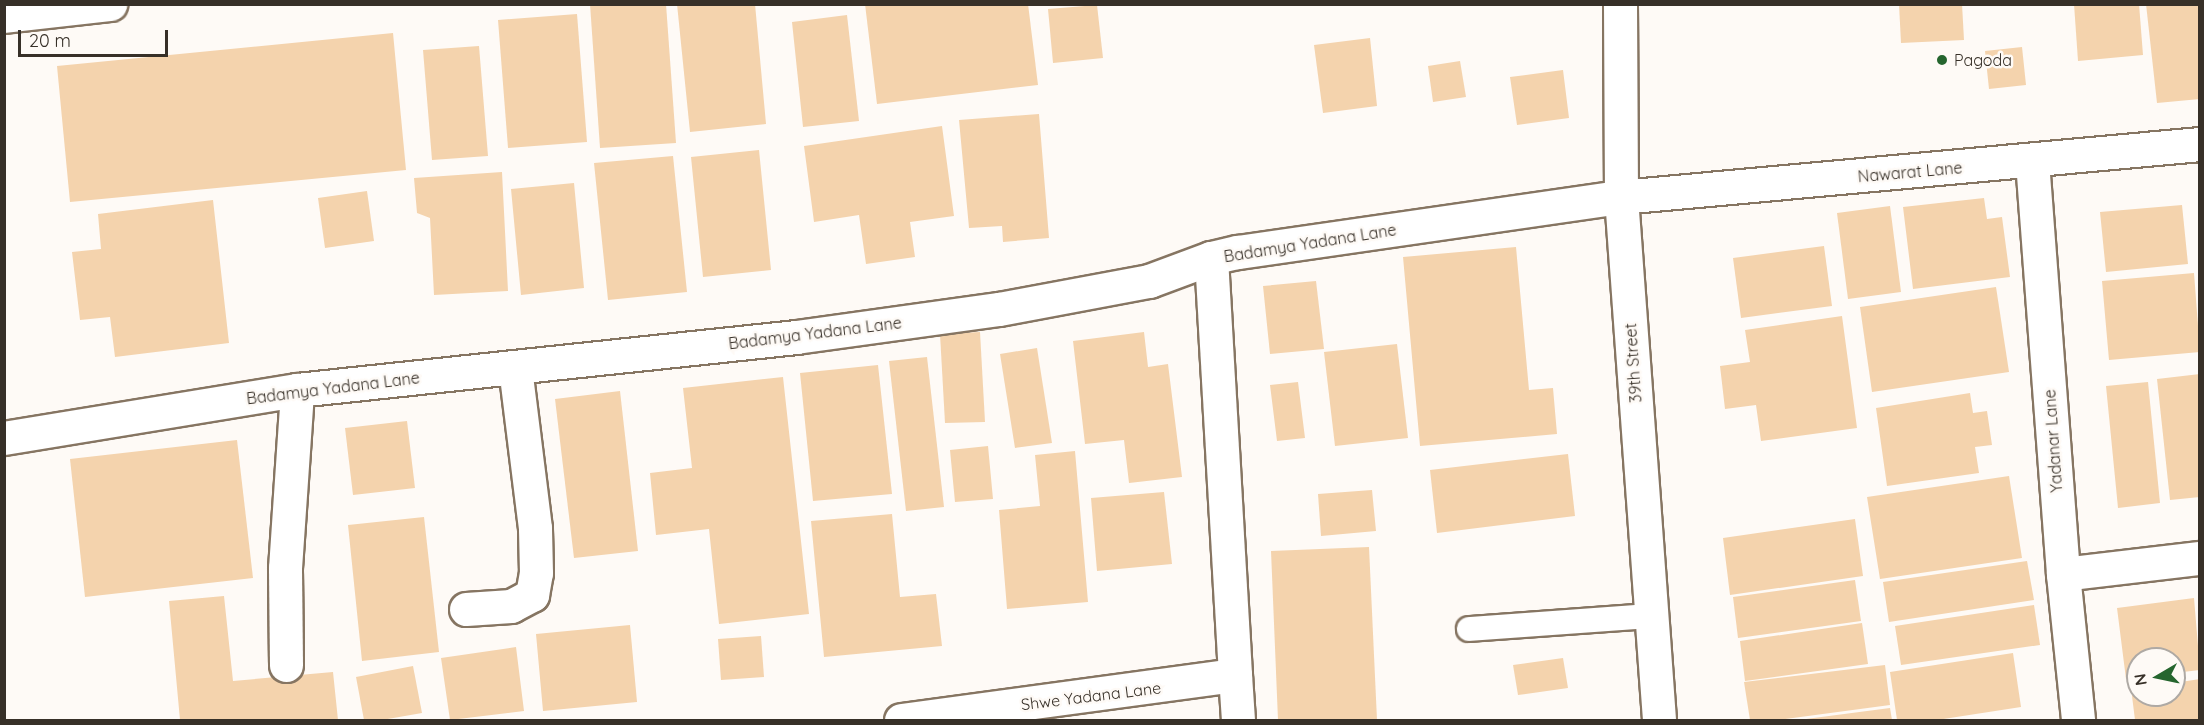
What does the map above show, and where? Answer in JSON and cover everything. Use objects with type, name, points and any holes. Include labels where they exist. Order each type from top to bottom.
[{"type":"street","points":[[4,16],[110,4]]},
{"type":"street","name":"39th Street","points":[[1620,4],[1621,197],[1659,720]]},
{"type":"street","name":"Nawarat Lane","points":[[1621,197],[2199,144]]},
{"type":"street","name":"Yadanar Lane","points":[[2032,161],[2063,574],[2078,720]]},
{"type":"street","name":"Badamya Yadana Lane","points":[[4,438],[297,390],[796,337],[999,309],[1149,282],[1211,258],[1621,197]]},
{"type":"street","points":[[1211,258],[1238,720]]},
{"type":"street","points":[[466,609],[511,606],[532,595],[536,573],[535,528],[515,367]]},
{"type":"street","points":[[286,665],[285,568],[297,390]]},
{"type":"street","points":[[2063,574],[2199,558]]},
{"type":"street","name":"Shwe Yadana Lane","points":[[901,720],[1235,675]]},
{"type":"lane","points":[[1469,629],[1652,616]]},
{"type":"building","points":[[590,4],[666,4],[676,143],[600,148]]},
{"type":"building","points":[[677,4],[755,4],[766,124],[690,132]]},
{"type":"building","points":[[865,4],[1028,4],[1038,85],[877,104]]},
{"type":"building","points":[[1899,4],[1962,4],[1964,40],[1901,43]]},
{"type":"building","points":[[2074,4],[2139,4],[2143,55],[2078,61]]},
{"type":"building","points":[[2146,4],[2200,4],[2200,99],[2157,103]]},
{"type":"building","points":[[1097,5],[1103,58],[1053,63],[1048,9]]},
{"type":"building","points":[[577,14],[587,142],[508,148],[498,20]]},
{"type":"building","points":[[847,15],[859,121],[803,127],[792,22]]},
{"type":"building","points":[[393,33],[406,170],[70,202],[57,66]]},
{"type":"building","points":[[1370,38],[1377,106],[1323,113],[1314,45]]},
{"type":"building","points":[[479,46],[488,156],[432,160],[423,50]]},
{"type":"building","points":[[2022,47],[2026,85],[1989,89],[1985,51]]},
{"type":"building","points":[[1460,61],[1466,97],[1433,102],[1428,66]]},
{"type":"building","points":[[1563,70],[1569,118],[1517,125],[1510,77]]},
{"type":"building","points":[[1039,114],[1049,238],[1003,242],[1002,226],[969,228],[959,120]]},
{"type":"building","points":[[942,126],[954,216],[910,222],[915,257],[866,264],[859,215],[814,222],[804,146]]},
{"type":"building","points":[[759,150],[771,270],[703,277],[691,157]]},
{"type":"building","points":[[673,156],[687,292],[608,300],[594,163]]},
{"type":"building","points":[[502,172],[508,291],[434,295],[430,218],[417,213],[414,178]]},
{"type":"building","points":[[574,183],[584,288],[521,295],[511,189]]},
{"type":"building","points":[[367,191],[374,241],[325,248],[318,198]]},
{"type":"building","points":[[1984,198],[1987,219],[2002,217],[2010,277],[1913,289],[1903,207]]},
{"type":"building","points":[[213,200],[229,343],[115,357],[110,317],[80,320],[72,252],[101,249],[98,214]]},
{"type":"building","points":[[2182,205],[2188,264],[2106,272],[2100,212]]},
{"type":"building","points":[[1890,206],[1901,292],[1848,299],[1837,213]]},
{"type":"building","points":[[1824,246],[1832,306],[1741,318],[1733,258]]},
{"type":"building","points":[[1516,247],[1529,390],[1553,388],[1557,434],[1420,446],[1403,257]]},
{"type":"building","points":[[2194,273],[2200,352],[2109,360],[2102,281]]},
{"type":"building","points":[[1316,281],[1324,349],[1270,354],[1263,286]]},
{"type":"building","points":[[1996,287],[2009,372],[1872,392],[1860,307]]},
{"type":"building","points":[[1842,316],[1857,428],[1761,441],[1756,405],[1725,409],[1720,366],[1750,362],[1745,330]]},
{"type":"building","points":[[980,332],[985,422],[945,423],[940,334]]},
{"type":"building","points":[[1144,332],[1148,367],[1168,364],[1182,477],[1129,483],[1124,440],[1085,444],[1073,341]]},
{"type":"building","points":[[1397,344],[1408,438],[1335,446],[1324,352]]},
{"type":"building","points":[[1037,348],[1052,443],[1015,448],[1000,354]]},
{"type":"building","points":[[927,357],[944,507],[906,511],[889,361]]},
{"type":"building","points":[[878,365],[892,494],[813,501],[800,373]]},
{"type":"building","points":[[2200,374],[2200,497],[2170,500],[2157,379]]},
{"type":"building","points":[[783,377],[809,614],[719,624],[709,529],[656,535],[650,473],[692,468],[683,388]]},
{"type":"building","points":[[1298,382],[1305,438],[1277,441],[1270,385]]},
{"type":"building","points":[[2148,382],[2160,503],[2118,508],[2106,386]]},
{"type":"building","points":[[620,391],[638,551],[574,558],[555,399]]},
{"type":"building","points":[[1970,393],[1973,413],[1987,411],[1992,445],[1975,447],[1979,473],[1887,486],[1876,408]]},
{"type":"building","points":[[407,421],[415,488],[353,495],[345,428]]},
{"type":"building","points":[[237,440],[253,578],[85,597],[70,459]]},
{"type":"building","points":[[988,446],[993,499],[955,502],[950,450]]},
{"type":"building","points":[[1075,451],[1088,602],[1007,609],[999,510],[1040,506],[1035,455]]},
{"type":"building","points":[[1568,454],[1575,516],[1437,533],[1430,470]]},
{"type":"building","points":[[2009,476],[2022,558],[1880,579],[1867,497]]},
{"type":"building","points":[[1372,490],[1376,531],[1321,536],[1318,494]]},
{"type":"building","points":[[1164,492],[1172,564],[1097,571],[1091,498]]},
{"type":"building","points":[[892,514],[900,597],[936,594],[942,646],[824,657],[811,521]]},
{"type":"building","points":[[424,517],[439,652],[362,661],[348,525]]},
{"type":"building","points":[[1855,519],[1863,576],[1730,595],[1723,538]]},
{"type":"building","points":[[1369,547],[1377,720],[1278,720],[1271,551]]},
{"type":"building","points":[[2027,561],[2034,600],[1889,622],[1883,582]]},
{"type":"building","points":[[1855,580],[1861,621],[1738,638],[1733,597]]},
{"type":"building","points":[[224,596],[233,681],[333,672],[338,720],[180,720],[169,601]]},
{"type":"building","points":[[2194,598],[2200,670],[2186,672],[2186,647],[2126,647],[2126,679],[2117,608]]},
{"type":"building","points":[[2034,605],[2040,645],[1901,665],[1895,626]]},
{"type":"building","points":[[1862,623],[1868,664],[1745,681],[1740,641]]},
{"type":"building","points":[[630,625],[637,702],[543,711],[536,634]]},
{"type":"building","points":[[761,636],[764,677],[721,680],[718,639]]},
{"type":"building","points":[[516,647],[524,711],[450,720],[441,658]]},
{"type":"building","points":[[2013,653],[2021,707],[1937,720],[1897,720],[1890,672]]},
{"type":"building","points":[[1563,658],[1568,688],[1518,695],[1513,665]]},
{"type":"building","points":[[1885,665],[1890,705],[1778,720],[1750,720],[1744,682]]},
{"type":"building","points":[[413,666],[422,713],[382,720],[364,720],[356,677]]},
{"type":"building","points":[[2200,679],[2200,720],[2135,720],[2133,707],[2186,707],[2186,681]]},
{"type":"building","points":[[1890,708],[1892,720],[1806,720],[1806,719]]},
{"type":"place","name":"Pagoda","points":[[1942,60]]}]
